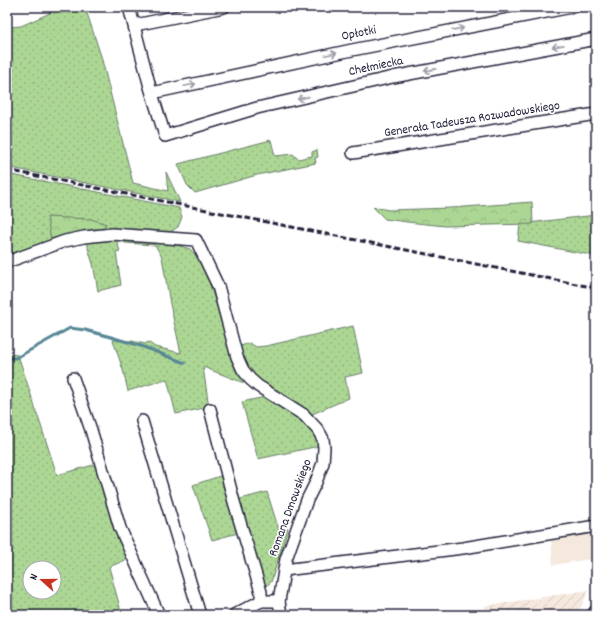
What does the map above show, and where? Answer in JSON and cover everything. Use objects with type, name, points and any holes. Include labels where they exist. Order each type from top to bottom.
[{"type":"street","points":[[129,7],[152,93]]},
{"type":"street","points":[[134,25],[224,7]]},
{"type":"street","name":"Opłotki","points":[[152,93],[352,50],[572,7]]},
{"type":"street","name":"Chełmiecka","points":[[152,93],[165,136],[258,108],[393,77],[596,39]]},
{"type":"street","name":"Generała Tadeusza Rozwadowskiego","points":[[353,153],[596,114]]},
{"type":"street","name":"Romana Dmowskiego","points":[[7,262],[65,241],[84,237],[112,234],[196,240],[218,286],[237,357],[243,370],[258,386],[304,415],[318,430],[322,439],[324,448],[323,463],[307,500],[286,559],[279,601],[281,615]]},
{"type":"street","points":[[73,378],[91,430],[120,528],[160,615]]},
{"type":"street","points":[[210,409],[234,502],[261,592],[261,601]]},
{"type":"street","points":[[142,421],[200,615]]},
{"type":"street","points":[[284,570],[463,548],[596,526]]},
{"type":"street","points":[[234,615],[261,601],[279,601]]},
{"type":"shaded area","points":[[596,529],[596,558],[553,565],[551,536]]},
{"type":"shaded area","points":[[589,590],[577,615],[485,615],[485,606]]},
{"type":"green space","points":[[48,7],[85,7],[101,56],[133,183],[168,191],[166,172],[180,202],[7,167],[7,26],[21,26],[50,13]]},
{"type":"green space","points":[[271,140],[275,156],[293,154],[298,159],[312,156],[312,152],[317,150],[318,157],[315,158],[316,163],[257,175],[195,193],[187,185],[178,164]]},
{"type":"green space","points":[[7,174],[179,208],[182,217],[178,227],[167,234],[123,229],[101,230],[106,224],[48,217],[51,239],[68,234],[69,236],[7,257]]},
{"type":"green space","points":[[532,202],[533,224],[445,226],[407,222],[385,219],[373,207],[389,210],[451,208]]},
{"type":"green space","points":[[596,215],[596,256],[518,241],[520,224]]},
{"type":"green space","points":[[47,217],[91,219],[106,224],[101,230],[69,236],[68,234],[51,239]]},
{"type":"green space","points":[[116,239],[120,251],[116,252],[121,285],[98,291],[93,264],[88,248],[88,241]]},
{"type":"green space","points":[[124,239],[173,244],[190,249],[199,259],[209,281],[231,352],[244,383],[203,367],[209,407],[176,414],[167,379],[128,391],[113,340],[132,341],[145,344],[148,342],[155,347],[181,353],[170,304],[162,257],[155,245],[125,243],[122,241]]},
{"type":"green space","points":[[353,326],[363,373],[345,377],[349,398],[310,415],[254,377],[243,362],[237,347],[250,343],[256,347],[266,346]]},
{"type":"green space","points":[[7,354],[18,355],[57,475],[97,464],[128,559],[109,567],[122,615],[12,615],[7,597]]},
{"type":"green space","points":[[265,397],[299,417],[312,429],[319,446],[258,459],[242,402]]},
{"type":"green space","points":[[223,475],[238,533],[212,540],[193,485]]},
{"type":"green space","points":[[267,492],[279,530],[288,528],[271,582],[262,589],[237,500]]},
{"type":"waterway","points":[[7,358],[16,358],[70,328],[85,330],[141,346],[185,363]]},
{"type":"railway","points":[[7,170],[596,288]]}]
